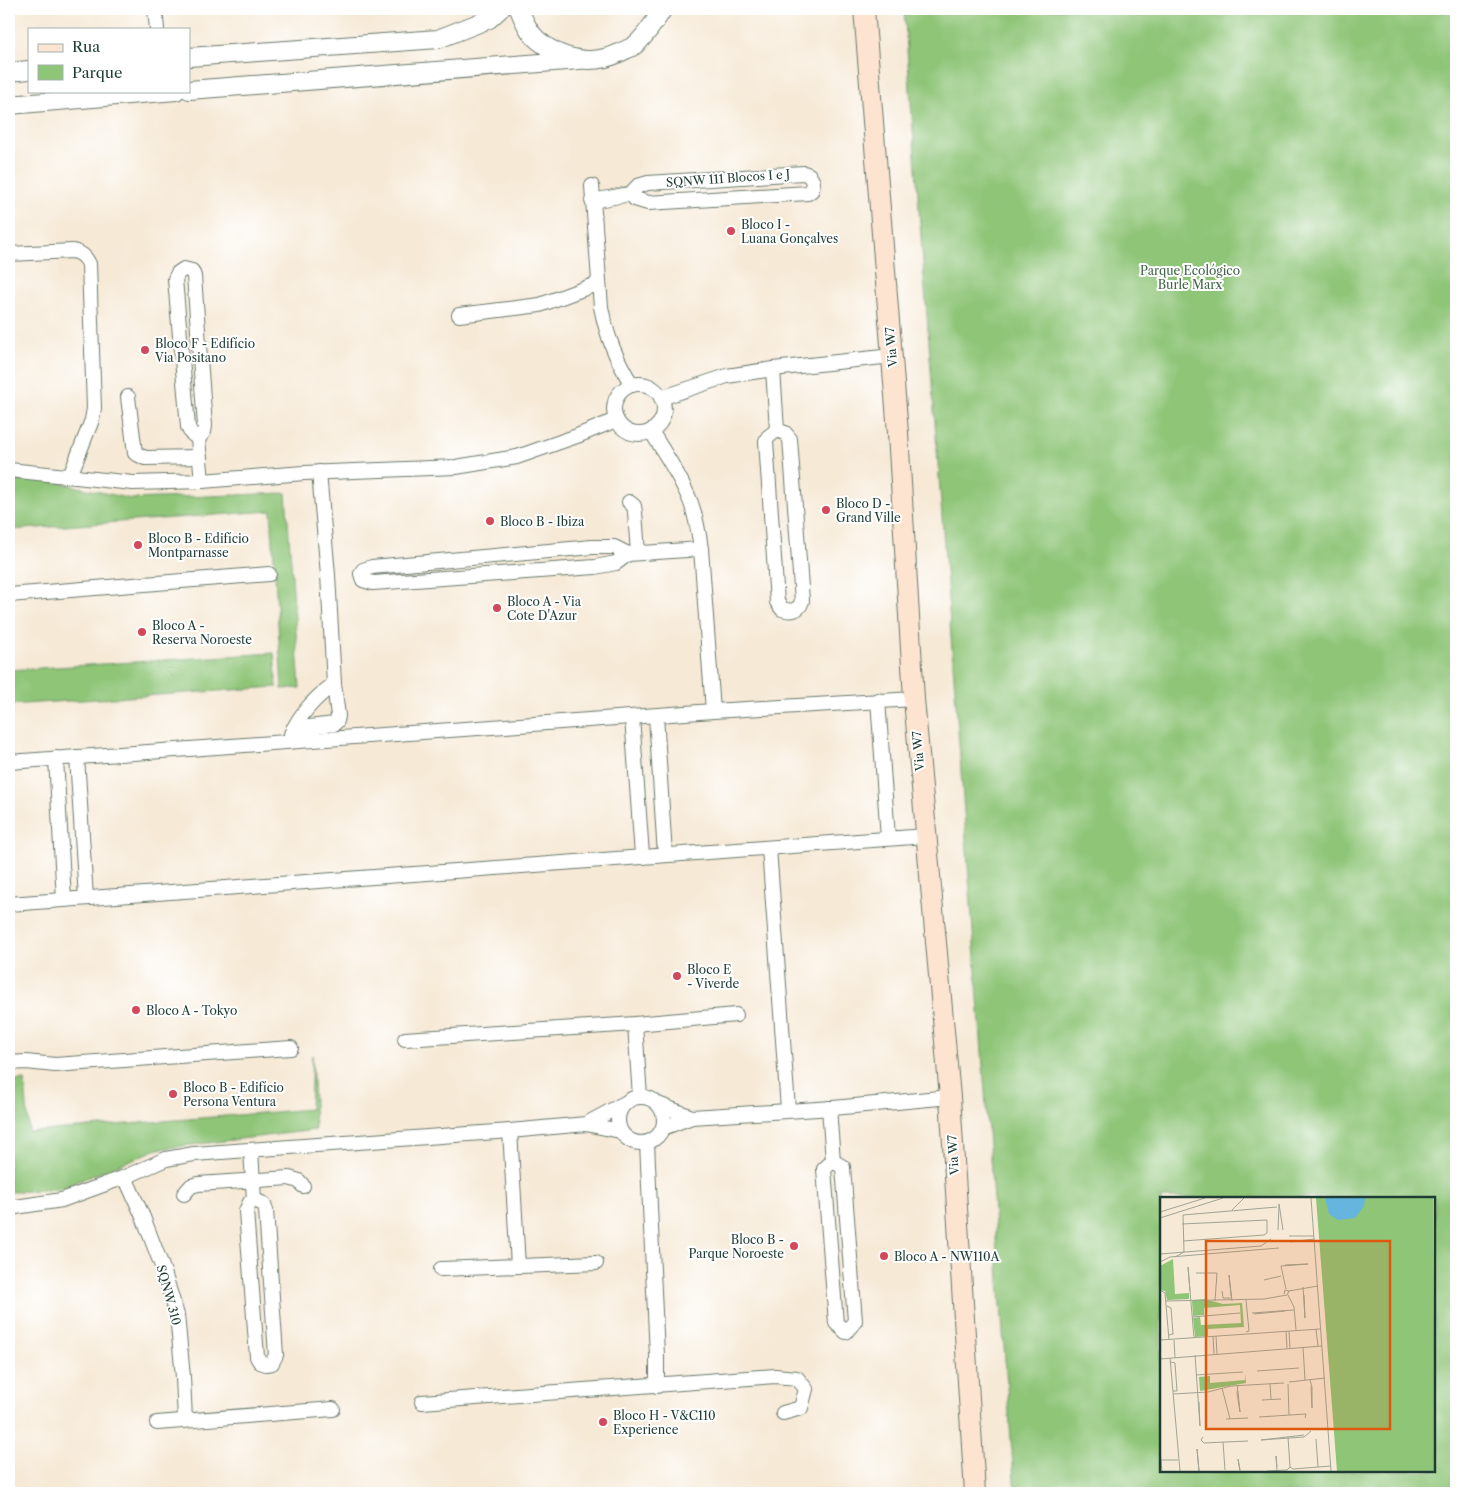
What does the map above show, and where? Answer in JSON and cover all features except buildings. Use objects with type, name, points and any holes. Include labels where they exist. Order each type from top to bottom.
[{"type":"main road","name":"Via W7","points":[[864,9],[892,356],[914,699],[950,1097],[975,1493]]},
{"type":"street","points":[[155,9],[158,28]]},
{"type":"street","points":[[190,57],[438,39],[489,19],[500,9]]},
{"type":"street","points":[[519,9],[527,26],[538,40],[557,53],[579,60]]},
{"type":"street","points":[[190,90],[608,58],[635,45],[663,9]]},
{"type":"street","points":[[9,72],[28,70]]},
{"type":"street","points":[[9,104],[163,92]]},
{"type":"street","name":"SQNW 111 Blocos I e J","points":[[804,173],[811,178],[813,186],[812,190],[808,193],[648,203],[634,199],[630,194],[638,186],[648,183],[804,173]]},
{"type":"street","points":[[592,186],[601,307],[610,344],[632,385]]},
{"type":"street","points":[[592,201],[630,194]]},
{"type":"street","points":[[9,254],[73,251],[81,253],[86,257],[89,264],[94,408],[92,420],[70,476]]},
{"type":"street","points":[[198,439],[204,432],[205,426],[194,276],[192,271],[184,269],[180,270],[176,276],[176,289],[188,427],[191,433],[198,439],[202,481]]},
{"type":"street","points":[[459,315],[540,305],[599,283]]},
{"type":"street","points":[[661,398],[727,376],[892,356]]},
{"type":"street","points":[[773,369],[777,430]]},
{"type":"street","points":[[638,384],[651,388],[661,398],[664,410],[663,416],[651,431],[644,434],[628,432],[616,420],[614,406],[616,399],[620,393],[632,385],[638,384]]},
{"type":"street","points":[[128,397],[135,453],[145,458],[200,457]]},
{"type":"street","points":[[9,470],[133,482],[202,481],[319,472],[456,467],[517,457],[616,420]]},
{"type":"street","points":[[777,430],[790,439],[802,601],[797,609],[792,611],[782,609],[777,602],[766,441],[777,430]]},
{"type":"street","points":[[651,431],[691,503],[697,524],[701,548],[713,711]]},
{"type":"street","points":[[293,729],[328,726],[338,721],[319,472]]},
{"type":"street","points":[[629,502],[634,506],[635,512],[633,553]]},
{"type":"street","points":[[633,553],[616,563],[563,570],[373,583],[363,580],[361,574],[363,570],[372,566],[570,548],[614,547],[633,553],[701,548]]},
{"type":"street","points":[[9,596],[269,574]]},
{"type":"street","points":[[286,743],[293,729],[316,699],[334,684]]},
{"type":"street","points":[[9,762],[713,711],[914,699]]},
{"type":"street","points":[[878,700],[888,838]]},
{"type":"street","points":[[656,716],[665,855]]},
{"type":"street","points":[[632,717],[642,856]]},
{"type":"street","points":[[77,757],[86,898]]},
{"type":"street","points":[[56,758],[64,900]]},
{"type":"street","points":[[9,904],[926,836]]},
{"type":"street","points":[[769,848],[788,1110]]},
{"type":"street","points":[[404,1039],[635,1024],[736,1014]]},
{"type":"street","points":[[635,1024],[640,1097]]},
{"type":"street","points":[[9,1063],[26,1062],[55,1065],[291,1048]]},
{"type":"street","points":[[586,1124],[633,1098],[640,1097],[647,1098],[692,1117]]},
{"type":"street","points":[[663,1128],[692,1117],[829,1108],[950,1097]]},
{"type":"street","points":[[620,1131],[618,1116],[626,1103]]},
{"type":"street","points":[[9,1208],[62,1200],[125,1177],[166,1158],[194,1154],[586,1124],[620,1131],[632,1142],[639,1144],[647,1143],[659,1135],[663,1128],[664,1115],[658,1104]]},
{"type":"street","points":[[829,1108],[833,1161]]},
{"type":"street","points":[[510,1131],[518,1266]]},
{"type":"street","points":[[647,1143],[657,1386]]},
{"type":"street","points":[[251,1150],[254,1200]]},
{"type":"street","points":[[833,1161],[843,1166],[844,1176],[855,1322],[846,1332],[836,1323],[824,1169],[833,1161]]},
{"type":"street","name":"SQNW 310","points":[[125,1177],[143,1216],[163,1269],[177,1315],[185,1420]]},
{"type":"street","points":[[184,1194],[191,1186],[198,1184],[253,1180],[289,1178],[299,1181],[303,1186]]},
{"type":"street","points":[[254,1200],[264,1204],[266,1210],[276,1355],[272,1363],[266,1364],[260,1362],[257,1357],[246,1211],[250,1202],[254,1200]]},
{"type":"street","points":[[441,1269],[596,1263]]},
{"type":"street","points":[[422,1402],[775,1376],[798,1378],[806,1389],[800,1408],[783,1414]]},
{"type":"street","points":[[157,1423],[332,1409]]},
{"type":"green space","name":"Parque Ecológico Burle Marx","points":[[904,9],[1456,9],[1456,1493],[1015,1493]]},
{"type":"green space","points":[[9,471],[131,499],[286,493],[300,688],[282,689],[271,511],[9,530]]},
{"type":"green space","points":[[274,653],[277,687],[9,705],[9,670]]},
{"type":"green space","points":[[312,1055],[315,1130],[158,1149],[59,1189],[9,1192],[9,1082],[25,1080],[29,1132],[310,1109]]},
{"type":"place","name":"Bloco I - Luana Gonçalves","points":[[731,231]]},
{"type":"place","name":"Bloco F - Edifício Via Positano","points":[[145,350]]},
{"type":"place","name":"Bloco D - Grand Ville","points":[[826,510]]},
{"type":"place","name":"Bloco B - Ibiza","points":[[490,521]]},
{"type":"place","name":"Bloco B - Edifício Montparnasse","points":[[138,545]]},
{"type":"place","name":"Bloco A - Via Cote D'Azur","points":[[497,608]]},
{"type":"place","name":"Bloco A - Reserva Noroeste","points":[[142,632]]},
{"type":"place","name":"Bloco E - Viverde","points":[[677,976]]},
{"type":"place","name":"Bloco A - Tokyo","points":[[136,1010]]},
{"type":"place","name":"Bloco B - Edifício Persona Ventura","points":[[173,1094]]},
{"type":"place","name":"Bloco B - Parque Noroeste","points":[[794,1246]]},
{"type":"place","name":"Bloco A - NW110A","points":[[884,1256]]},
{"type":"place","name":"Bloco H - V&C110 Experience","points":[[603,1422]]}]
